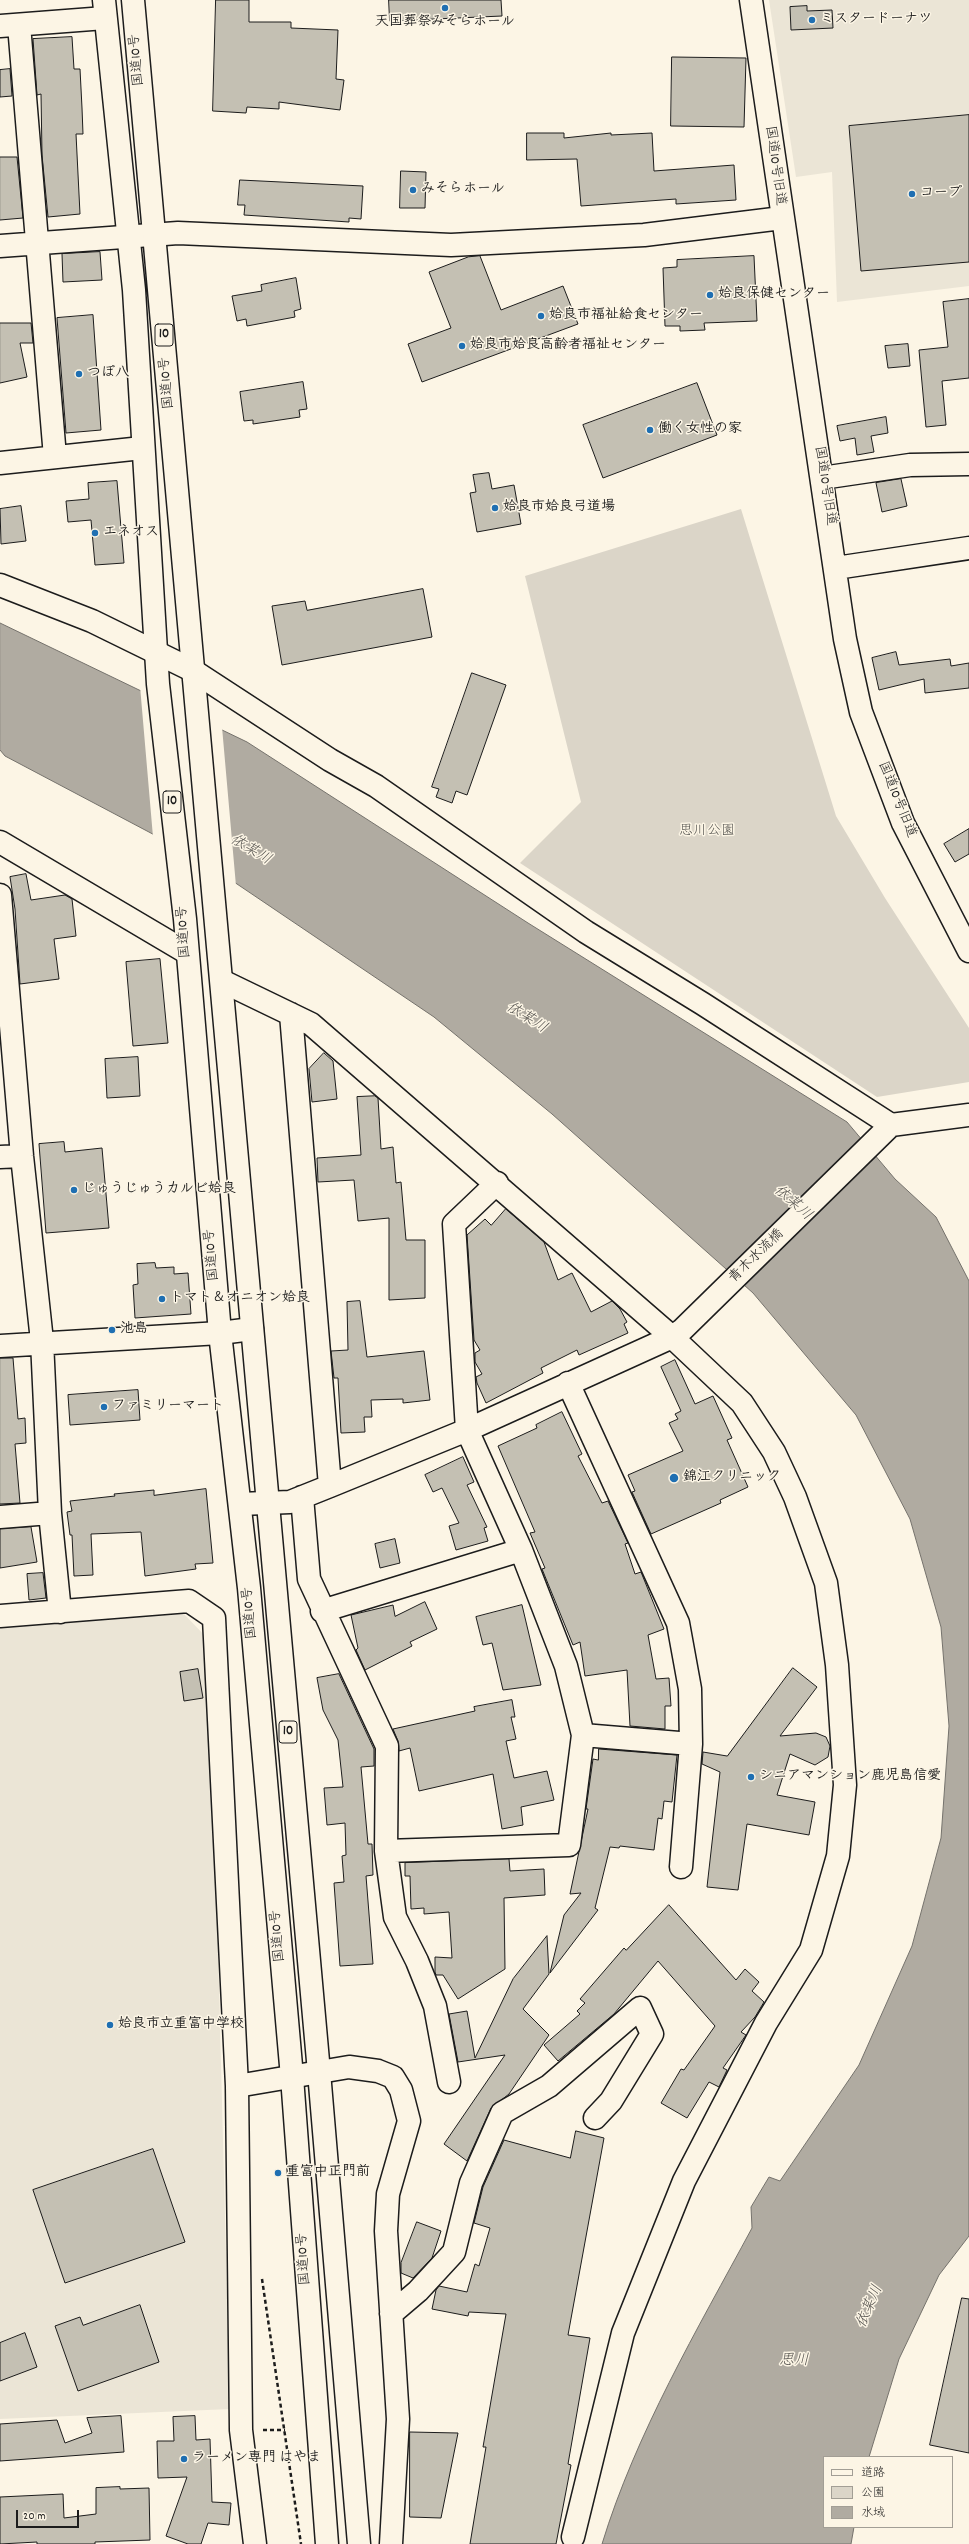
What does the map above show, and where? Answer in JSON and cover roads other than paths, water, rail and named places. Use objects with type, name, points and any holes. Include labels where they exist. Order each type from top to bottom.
[{"type":"main road","name":"国道10号","points":[[133,0],[319,2072],[359,2544]]},
{"type":"main road","name":"国道10号旧道","points":[[751,0],[782,218],[836,568],[845,639],[861,712],[903,823],[969,951]]},
{"type":"main road","name":"国道10号","points":[[104,9],[134,290],[142,448],[158,684],[185,919],[186,952],[220,1333],[240,1504],[292,2077],[327,2544]]},
{"type":"main road","points":[[55,457],[38,242],[10,26],[104,9]]},
{"type":"main road","points":[[0,246],[38,242],[178,233],[451,245],[644,235],[782,218]]},
{"type":"main road","points":[[0,463],[142,448]]},
{"type":"main road","points":[[822,478],[910,465],[969,464]]},
{"type":"main road","points":[[836,568],[969,548]]},
{"type":"main road","points":[[0,585],[92,621],[156,650],[192,670],[330,760],[376,786],[586,932],[703,1004],[887,1129],[969,1115]]},
{"type":"main road","points":[[0,842],[186,952]]},
{"type":"main road","points":[[0,895],[3,984],[42,1342],[50,1513],[60,1612]]},
{"type":"main road","points":[[222,981],[311,1024],[497,1183],[677,1333],[742,1403],[774,1452],[795,1497],[826,1583],[837,1665],[845,1785],[838,1856],[811,1950],[766,2023],[684,2182],[623,2332],[573,2537]]},
{"type":"main road","points":[[291,1014],[330,1486]]},
{"type":"main road","name":"青木水流橋","points":[[240,1504],[290,1502],[467,1430],[677,1333],[887,1129]]},
{"type":"main road","points":[[0,1157],[22,1156]]},
{"type":"main road","points":[[386,1851],[569,1845],[583,1735],[566,1666],[521,1550],[467,1430],[454,1224],[497,1183]]},
{"type":"main road","points":[[0,1346],[42,1342],[220,1333],[252,1329]]},
{"type":"main road","points":[[568,1383],[678,1623],[690,1689],[691,1744],[681,1867]]},
{"type":"main road","points":[[302,1497],[309,1579],[322,1611],[387,1746],[386,1851],[395,1917],[417,1961],[435,2006],[449,2082]]},
{"type":"main road","points":[[0,1517],[50,1513]]},
{"type":"main road","points":[[322,1611],[521,1550]]},
{"type":"main road","points":[[0,1616],[189,1600],[214,1618],[238,2086],[241,2430],[255,2544]]},
{"type":"main road","points":[[583,1735],[691,1744]]},
{"type":"main road","points":[[391,2314],[418,2291],[454,2252],[471,2183],[502,2113],[549,2086],[640,2008],[652,2034],[610,2101],[595,2118]]},
{"type":"main road","points":[[238,2086],[349,2067],[378,2071],[393,2077],[401,2090],[409,2121],[388,2194],[386,2231],[398,2419],[391,2544]]},
{"type":"water","name":"思川","points":[[0,623],[247,742],[528,923],[847,1122],[895,1179],[936,1217],[969,1281],[969,2236],[939,2275],[899,2359],[869,2456],[823,2456],[823,2528],[854,2528],[851,2544],[602,2544],[632,2462],[650,2422],[689,2344],[752,2228],[751,2207],[769,2177],[780,2181],[859,2065],[912,1946],[941,1838],[949,1726],[941,1627],[910,1519],[856,1415],[753,1293],[552,1114],[434,1017],[200,859],[5,756],[0,750]]},
{"type":"place","name":"天国葬祭みそらホール","points":[[445,8]]},
{"type":"place","name":"ミスタードーナツ","points":[[812,20]]},
{"type":"place","name":"みそらホール","points":[[413,190]]},
{"type":"place","name":"コープ","points":[[912,194]]},
{"type":"place","name":"姶良保健センター","points":[[710,295]]},
{"type":"place","name":"姶良市福祉給食センター","points":[[541,316]]},
{"type":"place","name":"姶良市姶良高齢者福祉センター","points":[[462,346]]},
{"type":"place","name":"つぼ八","points":[[79,374]]},
{"type":"place","name":"働く女性の家","points":[[650,430]]},
{"type":"place","name":"姶良市姶良弓道場","points":[[495,508]]},
{"type":"place","name":"エネオス","points":[[95,533]]},
{"type":"place","name":"じゅうじゅうカルビ姶良","points":[[74,1190]]},
{"type":"place","name":"トマト＆オニオン姶良","points":[[162,1299]]},
{"type":"place","name":"池島","points":[[112,1330]]},
{"type":"place","name":"ファミリーマート","points":[[104,1407]]},
{"type":"place","name":"錦江クリニック","points":[[674,1478]]},
{"type":"place","name":"シニアマンション鹿児島信愛","points":[[751,1777]]},
{"type":"place","name":"姶良市立重富中学校","points":[[110,2025]]},
{"type":"place","name":"重富中正門前","points":[[278,2173]]},
{"type":"place","name":"ラーメン専門 はやま","points":[[184,2459]]},
{"type":"park label","name":"思川公園","points":[[707,832]]},
{"type":"water label","name":"依某川","points":[[250,851]]},
{"type":"water label","name":"依某川","points":[[526,1019]]},
{"type":"water label","name":"依某川","points":[[792,1204]]},
{"type":"water label","name":"依某川","points":[[871,2307]]}]
